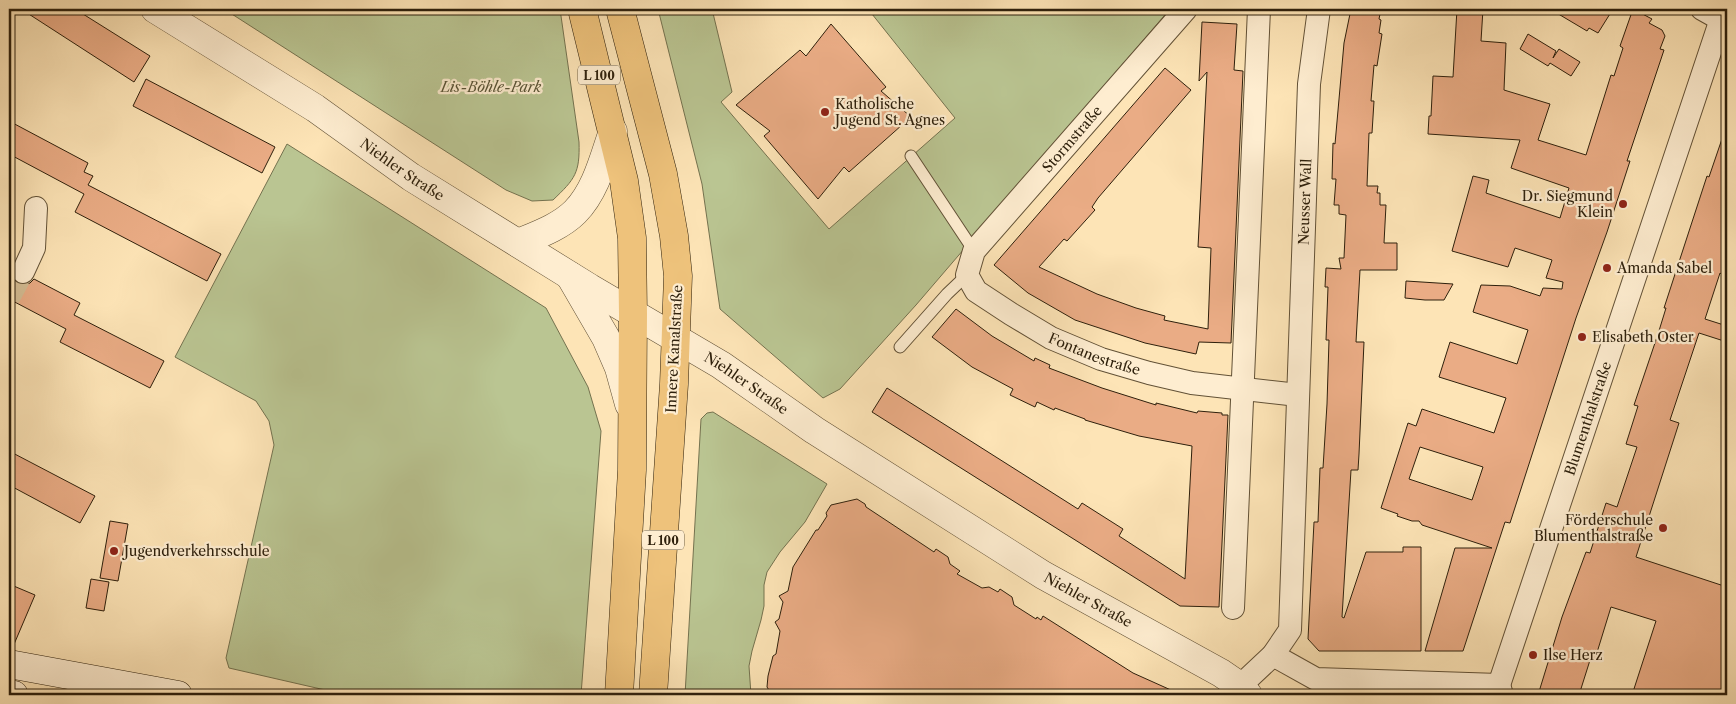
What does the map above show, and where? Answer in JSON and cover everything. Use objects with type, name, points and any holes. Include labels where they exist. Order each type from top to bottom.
[{"type":"main road","name":"L 100","points":[[582,9],[613,131],[624,182],[632,238],[632,470],[618,692]]},
{"type":"main road","name":"Innere Kanalstraße","points":[[620,9],[663,174],[678,276],[676,338],[653,695]]},
{"type":"street","name":"Niehler Straße","points":[[155,9],[315,108],[411,177],[756,388],[830,440],[1043,575],[1221,673],[1244,691]]},
{"type":"street","name":"Stormstraße","points":[[967,275],[974,251],[1186,9]]},
{"type":"street","points":[[1232,608],[1259,9]]},
{"type":"street","name":"Neusser Wall","points":[[1244,691],[1290,630],[1309,84],[1319,9]]},
{"type":"street","name":"Blumenthalstraße","points":[[1500,690],[1719,15]]},
{"type":"street","points":[[518,244],[552,229],[576,212],[594,182],[613,131]]},
{"type":"street","points":[[22,272],[34,248],[36,208]]},
{"type":"street","points":[[569,275],[606,338],[619,368],[633,418]]},
{"type":"street","name":"Fontanestraße","points":[[967,275],[976,291],[1011,314],[1051,338],[1101,359],[1192,384],[1242,388]]},
{"type":"street","points":[[1242,388],[1298,395]]},
{"type":"street","points":[[1273,655],[1316,679],[1500,690]]},
{"type":"street","points":[[10,665],[178,695]]},
{"type":"street","points":[[9,694],[14,695]]},
{"type":"lane","points":[[911,156],[974,251]]},
{"type":"lane","points":[[900,346],[947,294],[967,275]]},
{"type":"green space","name":"Lis-Böhle-Park","points":[[224,9],[560,9],[579,142],[575,175],[553,200],[532,201],[506,190]]},
{"type":"green space","points":[[658,9],[712,9],[732,92],[721,102],[829,229],[955,118],[868,9],[1170,9],[916,305],[840,389],[823,398],[720,309],[702,184]]},
{"type":"green space","points":[[287,144],[546,308],[588,387],[601,431],[581,695],[347,695],[229,668],[226,658],[274,445],[269,421],[256,401],[175,357]]},
{"type":"green space","points":[[713,412],[827,484],[805,522],[780,552],[767,572],[764,585],[764,606],[749,666],[751,695],[685,695],[701,419],[707,413]]},
{"type":"building","points":[[21,9],[75,9],[150,56],[134,82]]},
{"type":"building","points":[[1351,9],[1381,9],[1379,33],[1382,34],[1377,66],[1374,65],[1371,101],[1374,101],[1372,133],[1369,133],[1367,186],[1378,186],[1377,193],[1380,193],[1380,205],[1386,205],[1384,243],[1397,243],[1397,270],[1360,270],[1356,342],[1364,342],[1359,454],[1358,470],[1351,470],[1342,617],[1344,618],[1366,552],[1403,552],[1403,547],[1421,547],[1421,651],[1319,651],[1308,639],[1314,522],[1318,522],[1320,468],[1323,468],[1327,404],[1329,340],[1326,340],[1328,287],[1325,287],[1326,268],[1341,269],[1339,258],[1344,258],[1346,215],[1339,214],[1339,205],[1334,205],[1336,179],[1332,179],[1333,143],[1335,144],[1344,43]]},
{"type":"building","points":[[1457,9],[1483,9],[1481,41],[1506,43],[1504,90],[1550,104],[1538,140],[1586,155],[1611,75],[1614,76],[1623,48],[1620,46],[1633,9],[1652,19],[1649,23],[1662,30],[1665,36],[1660,49],[1664,50],[1627,161],[1630,161],[1607,232],[1576,318],[1510,523],[1505,522],[1463,651],[1425,651],[1455,548],[1492,548],[1422,525],[1419,521],[1412,521],[1397,516],[1398,514],[1381,508],[1408,423],[1416,426],[1422,409],[1494,433],[1506,398],[1439,377],[1450,342],[1517,364],[1528,330],[1473,312],[1481,285],[1510,286],[1540,296],[1543,288],[1562,289],[1563,282],[1546,278],[1552,260],[1515,248],[1508,267],[1452,251],[1473,176],[1489,180],[1486,193],[1560,218],[1569,188],[1511,168],[1520,140],[1428,134],[1433,76],[1453,77]],"holes":[[[1420,447],[1483,467],[1472,500],[1409,479]]]},
{"type":"building","points":[[1550,9],[1613,9],[1598,33],[1589,28],[1587,31]]},
{"type":"building","points":[[1202,22],[1237,24],[1234,70],[1243,71],[1231,343],[1199,342],[1196,354],[1145,343],[1075,320],[1028,293],[994,265],[1165,68],[1191,90],[1098,198],[1092,207],[1095,210],[1067,241],[1064,239],[1039,267],[1097,294],[1165,316],[1164,320],[1208,329],[1211,248],[1198,247],[1207,72],[1199,81]]},
{"type":"building","name":"Katholische Jugend St. Agnes","points":[[831,24],[886,87],[881,91],[911,117],[849,172],[844,167],[818,199],[764,136],[770,131],[736,105],[800,50],[806,56]]},
{"type":"building","points":[[1528,34],[1556,51],[1553,58],[1559,49],[1580,62],[1571,76],[1550,63],[1548,66],[1520,49]]},
{"type":"building","points":[[146,79],[275,147],[262,173],[133,106]]},
{"type":"building","points":[[9,121],[88,163],[84,172],[93,176],[88,185],[221,254],[207,281],[75,212],[84,194],[9,154]]},
{"type":"building","points":[[1724,133],[1727,133],[1727,279],[1720,273],[1705,319],[1727,326],[1727,342],[1699,333],[1670,420],[1679,423],[1636,557],[1727,587],[1727,695],[1632,695],[1656,621],[1611,607],[1595,659],[1591,657],[1579,695],[1538,695],[1562,617],[1586,552],[1590,553],[1606,503],[1617,507],[1637,447],[1626,444],[1638,406],[1634,405],[1707,176],[1709,177]]},
{"type":"building","points":[[9,265],[11,266],[10,273],[12,279],[17,284],[25,285],[34,279],[80,303],[74,315],[164,361],[150,388],[60,342],[66,329],[9,299]]},
{"type":"building","points":[[1406,281],[1453,284],[1444,300],[1425,300],[1405,298]]},
{"type":"building","points":[[956,309],[992,336],[1034,361],[1035,358],[1050,365],[1049,368],[1102,388],[1156,405],[1156,403],[1197,413],[1198,411],[1228,415],[1219,607],[1180,606],[872,412],[887,388],[1078,509],[1082,503],[1123,529],[1119,536],[1185,579],[1192,446],[1139,436],[1085,420],[1055,408],[1054,410],[1037,402],[1035,407],[1010,395],[1013,389],[972,367],[932,337]]},
{"type":"building","points":[[9,451],[95,496],[80,523],[9,485]]},
{"type":"building","points":[[857,499],[934,552],[936,549],[948,557],[950,564],[960,571],[957,574],[982,588],[989,587],[998,592],[1000,589],[1012,597],[1014,605],[1036,619],[1037,617],[1041,620],[1043,616],[1133,673],[1182,695],[772,695],[767,687],[768,676],[773,656],[776,654],[780,631],[775,622],[779,619],[783,602],[779,596],[788,591],[793,567],[827,516],[826,513],[831,505]]},
{"type":"building","name":"Jugendverkehrsschule","points":[[110,521],[128,524],[118,581],[100,578]]},
{"type":"building","points":[[91,579],[109,582],[104,611],[86,608]]},
{"type":"building","points":[[9,584],[35,595],[12,649],[9,649]]},
{"type":"tunnel","points":[[9,298],[23,272]]},
{"type":"place","name":"Katholische Jugend St. Agnes","points":[[825,112]]},
{"type":"place","name":"Dr. Siegmund Klein","points":[[1623,204]]},
{"type":"place","name":"Amanda Sabel","points":[[1607,268]]},
{"type":"place","name":"Elisabeth Oster","points":[[1582,337]]},
{"type":"place","name":"Förderschule Blumenthalstraße","points":[[1663,528]]},
{"type":"place","name":"Jugendverkehrsschule","points":[[114,551]]},
{"type":"place","name":"Ilse Herz","points":[[1533,655]]}]
